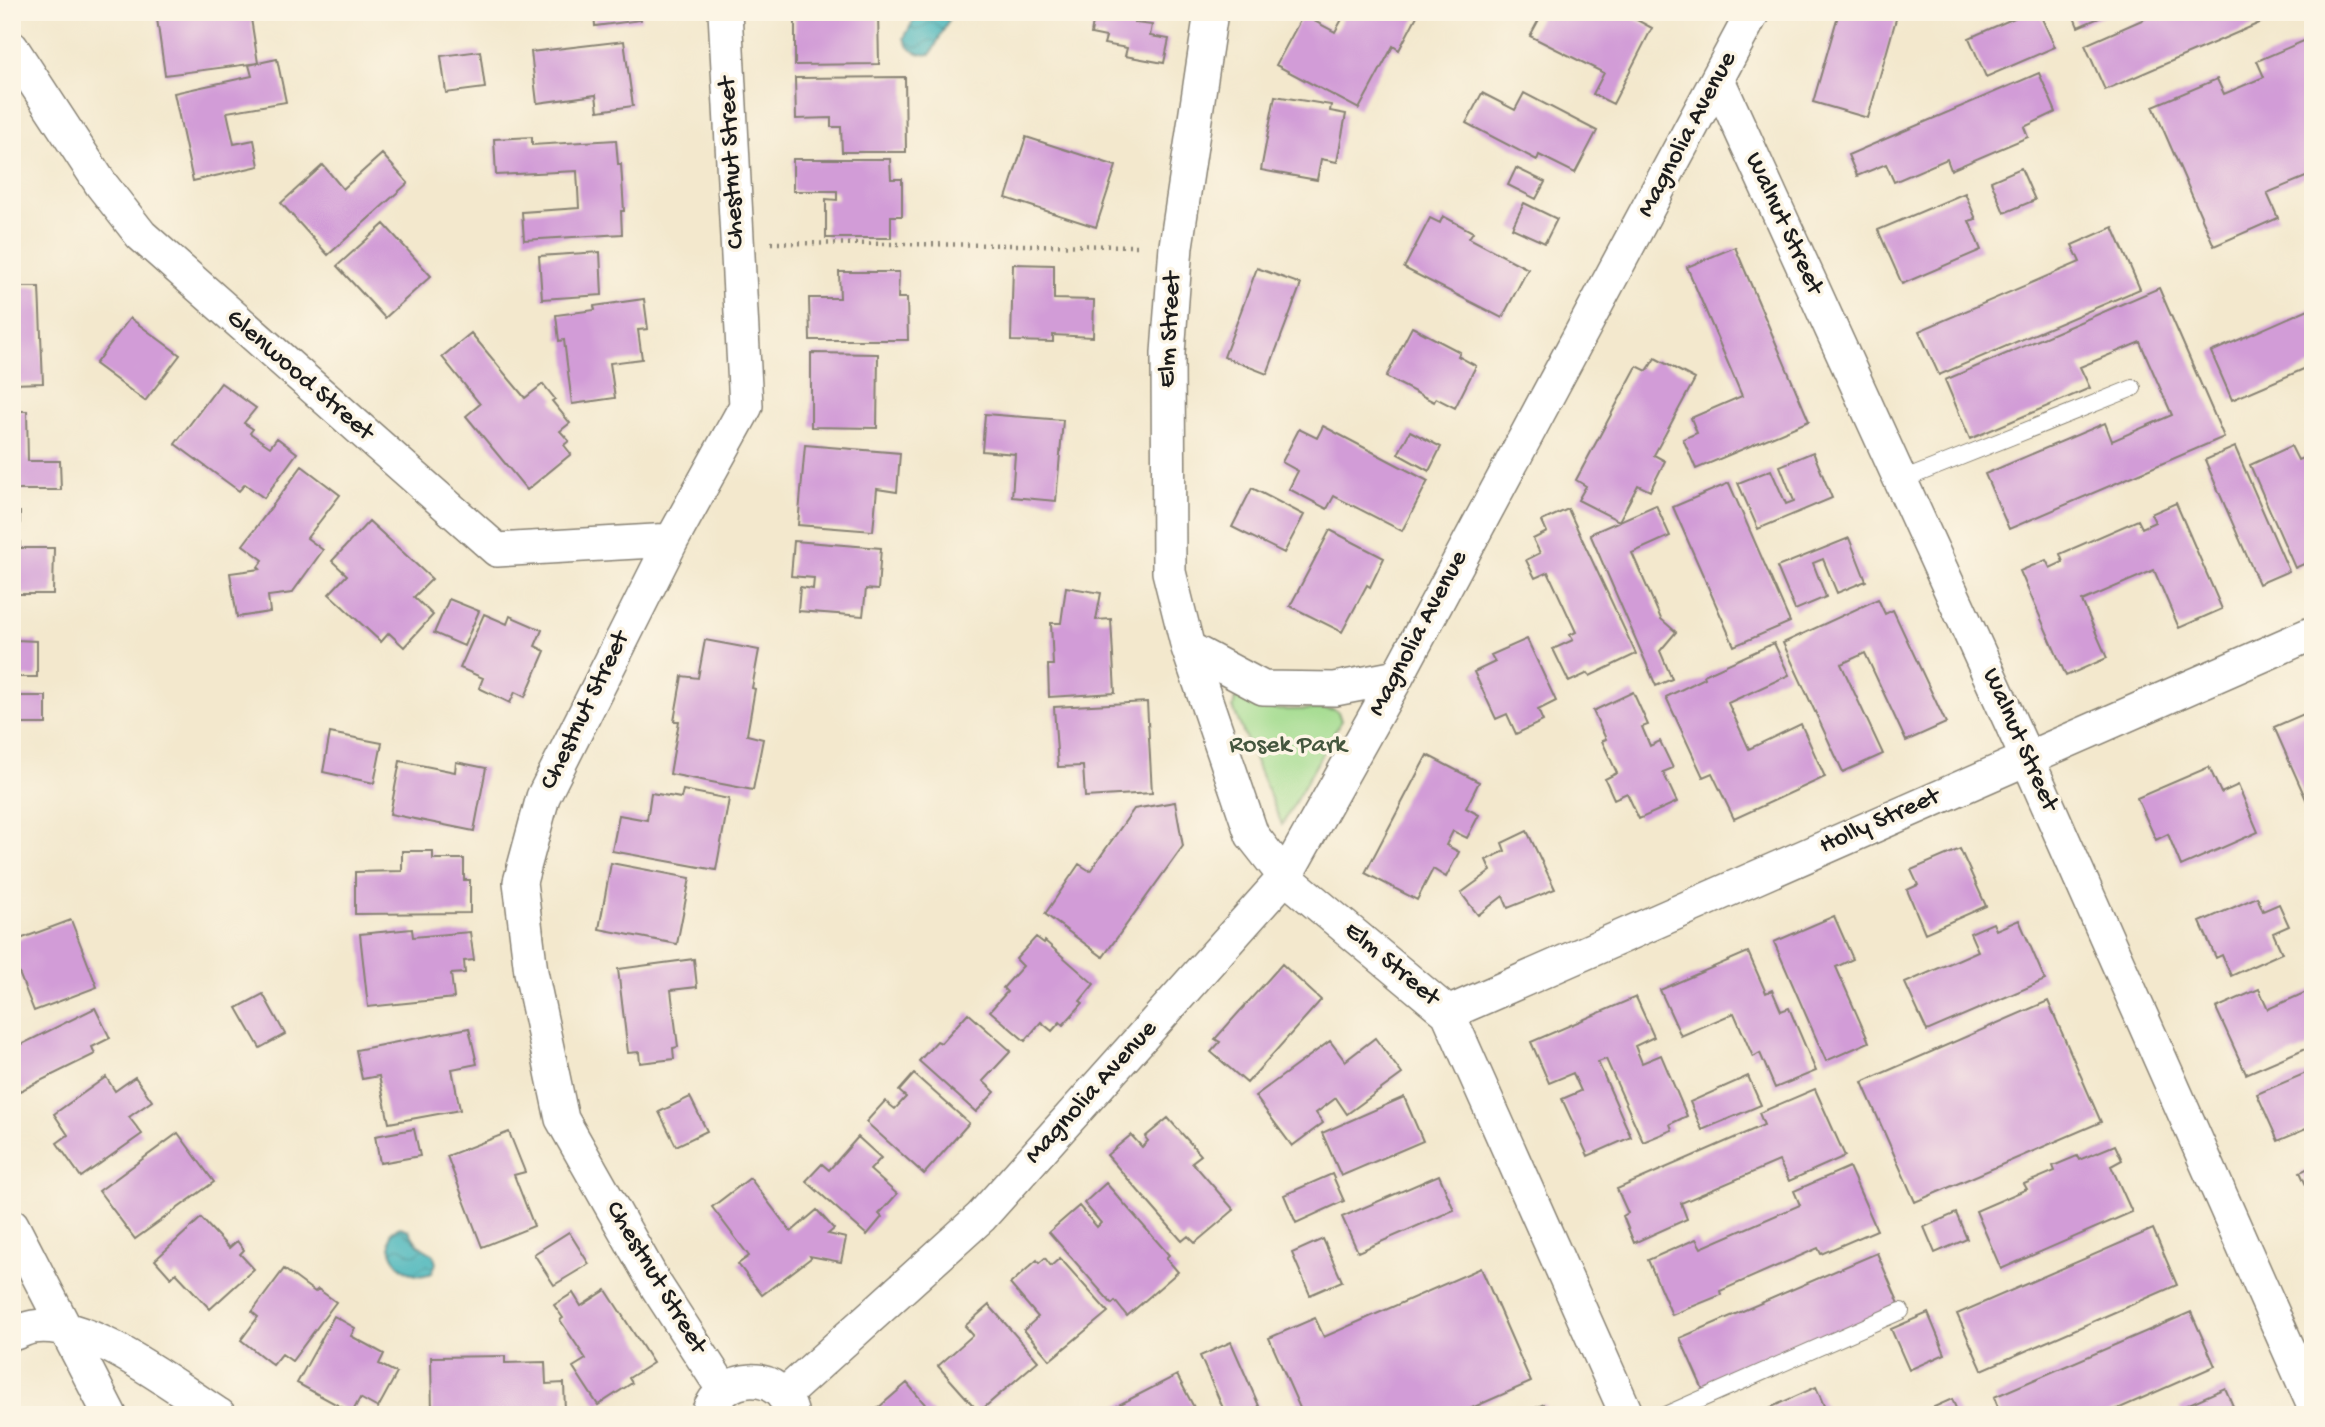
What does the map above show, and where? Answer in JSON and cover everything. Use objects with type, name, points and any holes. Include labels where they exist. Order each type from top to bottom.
[{"type":"street","name":"Chestnut Street","points":[[715,1402],[657,1287],[562,1119],[530,972],[520,882],[543,797],[672,540],[746,405],[725,12]]},
{"type":"street","name":"Elm Street","points":[[1211,12],[1176,246],[1168,353],[1169,572],[1188,648],[1252,835],[1285,877],[1448,1013],[1627,1415]]},
{"type":"street","name":"Magnolia Avenue","points":[[788,1405],[981,1217],[1285,877],[1397,677],[1753,12]]},
{"type":"street","name":"Glenwood Street","points":[[16,58],[101,184],[141,236],[497,550],[672,540]]},
{"type":"street","name":"Walnut Street","points":[[1717,80],[2027,758],[2313,1404]]},
{"type":"street","name":"Holly Street","points":[[1448,1013],[2313,633]]},
{"type":"street","points":[[1188,648],[1263,688],[1335,689],[1397,677]]},
{"type":"street","points":[[12,1225],[34,1263],[110,1415]]},
{"type":"street","points":[[12,1334],[34,1327],[65,1329],[98,1339],[219,1415]]},
{"type":"street","points":[[715,1402],[743,1381],[766,1383],[788,1405]]},
{"type":"lane","points":[[1900,481],[2133,388]]},
{"type":"lane","points":[[1665,1415],[1901,1311]]},
{"type":"path","points":[[737,243],[1122,246]]},
{"type":"green space","name":"Rosek Park","points":[[1241,696],[1279,710],[1333,709],[1338,712],[1341,721],[1282,825],[1233,708],[1235,699]]},
{"type":"water","points":[[918,12],[952,14],[931,54],[914,51],[904,38]]},
{"type":"water","points":[[400,1227],[409,1230],[419,1245],[433,1254],[436,1263],[432,1273],[423,1275],[406,1271],[394,1258],[390,1240],[392,1231]]},
{"type":"building","points":[[156,12],[250,12],[258,63],[165,75]]},
{"type":"building","points":[[594,12],[640,12],[641,20],[595,26]]},
{"type":"building","points":[[795,12],[878,12],[879,64],[795,65]]},
{"type":"building","points":[[1076,12],[1137,12],[1135,23],[1152,25],[1150,36],[1169,39],[1164,63],[1125,56],[1127,48],[1104,44],[1106,37],[1091,34],[1094,17]]},
{"type":"building","points":[[1346,12],[1418,14],[1399,50],[1393,46],[1359,109],[1276,65],[1303,15],[1335,32]]},
{"type":"building","points":[[1543,12],[1622,12],[1652,28],[1613,104],[1593,94],[1604,73],[1530,36]]},
{"type":"building","points":[[1839,12],[1898,12],[1868,118],[1813,102]]},
{"type":"building","points":[[2028,12],[2039,12],[2055,47],[1986,77],[1969,38]]},
{"type":"building","points":[[2072,12],[2113,12],[2078,27]]},
{"type":"building","points":[[2160,12],[2285,12],[2105,90],[2085,45]]},
{"type":"building","points":[[2313,37],[2313,188],[2308,176],[2267,193],[2278,218],[2214,246],[2153,106],[2217,79],[2224,94],[2264,77],[2257,61]]},
{"type":"building","points":[[624,41],[633,106],[598,111],[596,95],[537,103],[531,52]]},
{"type":"building","points":[[480,51],[485,88],[446,93],[441,56]]},
{"type":"building","points":[[277,59],[286,102],[227,112],[234,144],[254,140],[259,166],[193,181],[174,93],[252,76],[249,65]]},
{"type":"building","points":[[2039,73],[2056,112],[2024,127],[2028,137],[1951,170],[1947,159],[1894,182],[1886,164],[1857,176],[1848,155]]},
{"type":"building","points":[[905,77],[906,152],[842,152],[841,127],[831,127],[831,118],[796,119],[795,78]]},
{"type":"building","points":[[1482,93],[1515,110],[1524,93],[1597,131],[1575,173],[1539,155],[1537,160],[1466,123]]},
{"type":"building","points":[[1275,96],[1331,105],[1330,111],[1346,114],[1337,162],[1321,159],[1317,180],[1261,170]]},
{"type":"building","points":[[532,137],[532,145],[616,140],[618,164],[621,164],[624,211],[621,211],[622,234],[524,240],[522,212],[579,208],[577,171],[496,175],[494,139]]},
{"type":"building","points":[[1026,137],[1116,166],[1096,227],[1006,198]]},
{"type":"building","points":[[382,154],[408,183],[328,255],[281,203],[323,165],[343,189]]},
{"type":"building","points":[[793,159],[890,159],[891,179],[902,179],[902,216],[891,216],[891,238],[826,238],[826,199],[837,200],[837,191],[793,191]]},
{"type":"building","points":[[1516,168],[1545,182],[1536,199],[1508,185]]},
{"type":"building","points":[[2021,168],[2035,200],[2004,213],[1991,181]]},
{"type":"building","points":[[1965,193],[1976,219],[1969,221],[1981,250],[1902,284],[1878,230]]},
{"type":"building","points":[[1524,203],[1557,219],[1545,243],[1512,228]]},
{"type":"building","points":[[1443,216],[1473,232],[1469,238],[1528,269],[1502,318],[1404,268],[1430,218],[1440,223]]},
{"type":"building","points":[[384,224],[431,276],[385,318],[337,266]]},
{"type":"building","points":[[2113,227],[2140,289],[1939,375],[1919,331],[2080,262],[2072,245]]},
{"type":"building","points":[[1735,247],[1809,421],[1696,469],[1683,439],[1697,433],[1691,418],[1742,396],[1687,267]]},
{"type":"building","points":[[600,252],[602,295],[542,299],[539,256]]},
{"type":"building","points":[[1013,264],[1054,265],[1054,299],[1094,300],[1093,337],[1053,335],[1053,342],[1011,341]]},
{"type":"building","points":[[1257,268],[1301,284],[1267,374],[1224,357]]},
{"type":"building","points":[[839,272],[899,272],[898,298],[907,298],[908,340],[810,340],[809,298],[840,298]]},
{"type":"building","points":[[12,287],[39,287],[43,383],[12,384]]},
{"type":"building","points":[[2159,288],[2224,437],[2009,529],[1985,474],[2105,423],[2112,441],[2172,415],[2140,342],[2080,367],[2090,388],[1970,439],[1945,380]]},
{"type":"building","points":[[644,299],[648,329],[638,330],[642,359],[610,363],[615,398],[572,404],[564,340],[559,341],[556,315]]},
{"type":"building","points":[[2313,307],[2313,365],[2232,400],[2211,352]]},
{"type":"building","points":[[130,318],[180,355],[145,401],[95,364]]},
{"type":"building","points":[[1412,327],[1460,352],[1458,356],[1476,366],[1455,408],[1436,398],[1434,402],[1386,377]]},
{"type":"building","points":[[471,333],[525,398],[543,384],[555,399],[552,401],[570,423],[560,431],[569,441],[564,445],[571,454],[527,490],[466,416],[480,404],[442,357]]},
{"type":"building","points":[[811,353],[878,354],[877,428],[811,427]]},
{"type":"building","points":[[1655,358],[1695,379],[1654,455],[1665,461],[1650,491],[1638,485],[1619,521],[1578,500],[1586,486],[1576,480],[1637,366],[1647,371]]},
{"type":"building","points":[[221,383],[256,408],[244,423],[253,429],[250,433],[270,447],[277,438],[297,453],[264,498],[245,484],[239,491],[175,444]]},
{"type":"building","points":[[12,411],[27,411],[28,461],[60,461],[61,490],[12,490]]},
{"type":"building","points":[[985,414],[1063,420],[1056,501],[1012,497],[1015,454],[982,451]]},
{"type":"building","points":[[1323,426],[1428,481],[1402,531],[1334,496],[1327,509],[1289,489],[1298,471],[1282,462],[1299,429],[1317,438]]},
{"type":"building","points":[[1410,431],[1441,447],[1429,471],[1398,454]]},
{"type":"building","points":[[805,445],[900,453],[897,492],[877,489],[873,531],[798,525]]},
{"type":"building","points":[[2291,446],[2298,460],[2313,454],[2313,560],[2295,568],[2250,465]]},
{"type":"building","points":[[2235,447],[2289,571],[2259,584],[2205,460]]},
{"type":"building","points":[[1813,452],[1832,498],[1758,529],[1738,483],[1771,470],[1786,504],[1794,501],[1780,466]]},
{"type":"building","points":[[302,466],[340,495],[307,538],[323,550],[292,593],[268,596],[270,612],[237,617],[230,573],[260,569],[258,567],[263,560],[243,545]]},
{"type":"building","points":[[1729,483],[1790,622],[1734,646],[1673,507]]},
{"type":"building","points":[[1252,488],[1304,515],[1284,553],[1232,527]]},
{"type":"building","points":[[2176,503],[2222,609],[2179,628],[2154,570],[2082,601],[2107,658],[2066,676],[2020,571],[2046,560],[2050,568],[2063,562],[2060,554],[2138,520],[2142,528],[2155,522],[2151,514]]},
{"type":"building","points":[[1656,505],[1670,536],[1632,553],[1661,619],[1676,632],[1660,651],[1672,679],[1656,686],[1590,534]]},
{"type":"building","points":[[1568,509],[1636,654],[1590,676],[1588,673],[1569,682],[1553,649],[1573,640],[1570,635],[1576,632],[1548,572],[1535,578],[1526,560],[1540,553],[1533,539],[1547,532],[1542,521]]},
{"type":"building","points":[[12,512],[20,512],[20,548],[54,548],[53,594],[12,594]]},
{"type":"building","points":[[369,521],[432,579],[414,597],[433,615],[404,647],[389,633],[381,642],[329,594],[347,575],[332,561]]},
{"type":"building","points":[[1330,530],[1384,558],[1370,587],[1367,585],[1342,632],[1290,606]]},
{"type":"building","points":[[1849,538],[1866,581],[1837,593],[1823,559],[1813,563],[1826,597],[1795,610],[1777,567]]},
{"type":"building","points":[[794,541],[881,548],[878,590],[866,589],[863,616],[798,611],[800,587],[813,589],[814,578],[791,576]]},
{"type":"building","points":[[1066,587],[1101,593],[1096,620],[1111,619],[1115,693],[1049,697],[1048,665],[1053,665],[1051,623],[1061,623]]},
{"type":"building","points":[[449,599],[479,611],[464,646],[434,633]]},
{"type":"building","points":[[1878,599],[1885,614],[1893,610],[1946,723],[1906,741],[1865,653],[1841,664],[1883,754],[1843,772],[1783,643]]},
{"type":"building","points":[[12,608],[15,608],[15,640],[37,641],[37,677],[12,677]]},
{"type":"building","points":[[484,614],[507,624],[510,616],[542,630],[535,646],[545,651],[525,697],[515,692],[510,703],[479,688],[483,678],[460,668]]},
{"type":"building","points":[[1527,639],[1556,701],[1538,710],[1543,721],[1516,734],[1507,714],[1496,719],[1474,672],[1495,662],[1491,655]]},
{"type":"building","points":[[705,640],[759,650],[747,735],[763,739],[753,790],[670,774],[679,721],[674,721],[682,676],[698,678]]},
{"type":"building","points":[[1774,643],[1789,675],[1728,703],[1749,749],[1801,724],[1825,777],[1734,819],[1712,773],[1703,777],[1666,697],[1705,678],[1704,675]]},
{"type":"building","points":[[1633,692],[1648,725],[1642,727],[1650,746],[1660,741],[1673,768],[1663,772],[1677,802],[1639,819],[1627,793],[1614,799],[1605,779],[1617,773],[1602,741],[1606,739],[1593,711]]},
{"type":"building","points":[[12,696],[46,696],[46,724],[12,724]]},
{"type":"building","points":[[1147,702],[1152,793],[1085,797],[1083,766],[1058,767],[1054,707]]},
{"type":"building","points":[[2313,710],[2313,815],[2274,727]]},
{"type":"building","points":[[330,733],[382,743],[374,783],[323,772]]},
{"type":"building","points":[[1427,755],[1479,782],[1466,808],[1479,815],[1467,838],[1453,831],[1446,845],[1459,852],[1446,877],[1433,869],[1417,900],[1365,873]]},
{"type":"building","points":[[400,761],[455,772],[456,762],[486,768],[474,831],[390,814]]},
{"type":"building","points":[[2209,767],[2221,793],[2238,785],[2258,832],[2181,866],[2168,834],[2156,840],[2137,798]]},
{"type":"building","points":[[683,790],[729,799],[716,870],[612,851],[619,815],[647,820],[651,793],[681,798]]},
{"type":"building","points":[[1175,802],[1183,846],[1103,957],[1045,914],[1079,864],[1090,871],[1134,809]]},
{"type":"building","points":[[1527,831],[1555,889],[1508,908],[1503,896],[1478,915],[1461,893],[1491,871],[1486,860],[1505,851],[1502,843]]},
{"type":"building","points":[[1960,849],[1986,906],[1925,933],[1907,890],[1918,885],[1911,870]]},
{"type":"building","points":[[402,851],[433,851],[433,859],[464,859],[464,880],[470,880],[470,913],[355,914],[355,872],[402,871]]},
{"type":"building","points":[[611,863],[690,878],[677,944],[599,929]]},
{"type":"building","points":[[2257,897],[2263,911],[2279,904],[2289,926],[2273,933],[2282,953],[2231,976],[2222,955],[2216,958],[2200,922]]},
{"type":"building","points":[[1834,916],[1853,959],[1836,967],[1869,1042],[1826,1061],[1774,942]]},
{"type":"building","points":[[71,920],[97,987],[34,1011],[12,955],[12,942]]},
{"type":"building","points":[[2019,920],[2045,980],[1927,1031],[1905,983],[1978,951],[1970,933],[1993,923],[1996,930]]},
{"type":"building","points":[[412,929],[413,937],[470,932],[474,960],[464,961],[465,973],[451,974],[454,998],[368,1007],[360,934]]},
{"type":"building","points":[[1036,937],[1044,943],[1045,941],[1094,984],[1080,1001],[1083,1003],[1063,1025],[1060,1022],[1052,1031],[1041,1022],[1025,1041],[990,1011],[1007,992],[1003,988],[1023,966],[1016,959]]},
{"type":"building","points":[[1748,952],[1766,993],[1772,990],[1781,1011],[1789,1008],[1816,1071],[1775,1088],[1760,1053],[1753,1057],[1734,1013],[1681,1036],[1660,990]]},
{"type":"building","points":[[694,959],[697,987],[671,990],[678,1047],[673,1048],[674,1059],[640,1063],[639,1052],[628,1053],[618,969]]},
{"type":"building","points":[[1282,964],[1321,1000],[1247,1083],[1211,1052],[1220,1042],[1215,1039]]},
{"type":"building","points":[[2259,989],[2268,1009],[2313,989],[2313,1045],[2246,1074],[2216,1008]]},
{"type":"building","points":[[263,994],[285,1034],[260,1048],[237,1008]]},
{"type":"building","points":[[1636,997],[1654,1037],[1635,1046],[1642,1063],[1661,1055],[1687,1116],[1670,1124],[1672,1130],[1643,1142],[1606,1059],[1598,1062],[1631,1137],[1588,1156],[1562,1099],[1581,1091],[1573,1073],[1549,1083],[1531,1042]]},
{"type":"building","points":[[2048,1001],[2101,1122],[1915,1202],[1862,1082]]},
{"type":"building","points":[[95,1008],[110,1038],[92,1047],[95,1054],[20,1091],[12,1077],[12,1049]]},
{"type":"building","points":[[968,1013],[1011,1051],[983,1081],[995,1092],[976,1112],[919,1061],[937,1041],[941,1043]]},
{"type":"building","points":[[469,1028],[477,1064],[452,1069],[460,1110],[389,1123],[379,1076],[362,1079],[356,1050]]},
{"type":"building","points":[[1375,1038],[1402,1074],[1347,1114],[1336,1098],[1316,1113],[1323,1123],[1292,1146],[1255,1096],[1330,1041],[1345,1061]]},
{"type":"building","points":[[2313,1070],[2313,1126],[2278,1141],[2257,1094]]},
{"type":"building","points":[[914,1074],[969,1123],[924,1174],[866,1122],[885,1101],[895,1109],[906,1097],[899,1091]]},
{"type":"building","points":[[1748,1076],[1761,1105],[1702,1130],[1690,1102]]},
{"type":"building","points":[[106,1077],[115,1091],[135,1077],[152,1101],[129,1117],[142,1134],[81,1177],[57,1143],[68,1135],[54,1114]]},
{"type":"building","points":[[1815,1089],[1845,1156],[1789,1181],[1779,1161],[1681,1203],[1687,1219],[1634,1243],[1623,1216],[1628,1213],[1617,1189],[1764,1125],[1759,1113]]},
{"type":"building","points":[[690,1097],[707,1131],[676,1146],[659,1112]]},
{"type":"building","points":[[1404,1097],[1423,1141],[1341,1176],[1322,1133]]},
{"type":"building","points":[[1168,1118],[1201,1155],[1192,1162],[1234,1210],[1195,1243],[1188,1236],[1182,1241],[1107,1155],[1131,1135],[1142,1147],[1148,1141],[1145,1137]]},
{"type":"building","points":[[414,1129],[420,1156],[380,1163],[375,1136]]},
{"type":"building","points":[[509,1132],[525,1172],[514,1175],[534,1226],[482,1247],[447,1156]]},
{"type":"building","points":[[178,1133],[214,1182],[135,1239],[99,1191]]},
{"type":"building","points":[[858,1137],[881,1158],[870,1170],[897,1194],[879,1214],[882,1217],[867,1235],[806,1181],[822,1164],[829,1170]]},
{"type":"building","points":[[2115,1145],[2122,1160],[2111,1166],[2132,1212],[2001,1269],[1976,1211],[2027,1189],[2024,1184],[2055,1171],[2053,1166],[2077,1156],[2079,1160]]},
{"type":"building","points":[[2313,1166],[2313,1200],[2300,1172]]},
{"type":"building","points":[[1849,1167],[1877,1230],[1821,1254],[1818,1248],[1720,1291],[1721,1295],[1672,1315],[1648,1260],[1696,1239],[1701,1248],[1800,1205],[1794,1191]]},
{"type":"building","points":[[1332,1174],[1344,1201],[1296,1223],[1284,1195]]},
{"type":"building","points":[[1439,1175],[1454,1210],[1358,1252],[1342,1217]]},
{"type":"building","points":[[750,1178],[791,1232],[817,1210],[834,1229],[828,1234],[846,1238],[841,1262],[810,1256],[811,1258],[762,1295],[738,1264],[749,1256],[712,1207]]},
{"type":"building","points":[[1106,1183],[1169,1255],[1166,1258],[1178,1272],[1127,1316],[1115,1301],[1112,1304],[1049,1232],[1079,1206],[1097,1227],[1101,1223],[1084,1203]]},
{"type":"building","points":[[1956,1213],[1967,1239],[1935,1253],[1924,1227]]},
{"type":"building","points":[[201,1218],[229,1248],[237,1241],[244,1250],[240,1254],[254,1269],[210,1309],[176,1273],[171,1278],[155,1260]]},
{"type":"building","points":[[2153,1229],[2177,1285],[1982,1370],[1957,1314]]},
{"type":"building","points":[[569,1232],[589,1264],[554,1285],[534,1254]]},
{"type":"building","points":[[1323,1239],[1342,1281],[1310,1295],[1292,1253]]},
{"type":"building","points":[[1877,1253],[1900,1306],[1704,1392],[1680,1338]]},
{"type":"building","points":[[1045,1258],[1051,1266],[1060,1258],[1108,1312],[1050,1360],[1024,1330],[1038,1317],[1010,1284],[1037,1260],[1039,1263]]},
{"type":"building","points":[[1481,1268],[1531,1382],[1456,1415],[1303,1415],[1269,1338],[1315,1318],[1324,1337]]},
{"type":"building","points":[[284,1269],[315,1292],[318,1289],[336,1302],[292,1361],[282,1354],[273,1365],[241,1340],[258,1317],[252,1312]]},
{"type":"building","points":[[606,1290],[653,1363],[629,1378],[632,1383],[598,1405],[573,1367],[586,1359],[560,1320],[563,1318],[554,1305],[573,1293],[581,1306]]},
{"type":"building","points":[[989,1305],[1038,1361],[979,1412],[938,1366],[973,1335],[965,1326]]},
{"type":"building","points":[[2191,1312],[2215,1366],[2104,1415],[2001,1415],[1994,1397]]},
{"type":"building","points":[[1928,1313],[1945,1354],[1909,1370],[1891,1329]]},
{"type":"building","points":[[334,1316],[355,1328],[351,1336],[384,1354],[379,1364],[397,1373],[378,1408],[360,1398],[352,1413],[297,1383]]},
{"type":"building","points":[[1231,1342],[1263,1415],[1226,1415],[1200,1356]]},
{"type":"building","points":[[505,1356],[505,1363],[545,1362],[546,1384],[564,1383],[565,1411],[547,1411],[547,1415],[432,1415],[431,1357]]},
{"type":"building","points":[[1177,1375],[1198,1415],[1099,1415]]},
{"type":"building","points":[[907,1383],[934,1415],[870,1415]]},
{"type":"building","points":[[1816,1387],[1828,1415],[1754,1415]]},
{"type":"building","points":[[2225,1388],[2237,1415],[2183,1415],[2180,1408]]},
{"type":"building","points":[[1952,1399],[1959,1415],[1916,1415]]},
{"type":"building","points":[[1544,1404],[1549,1415],[1520,1415]]}]
